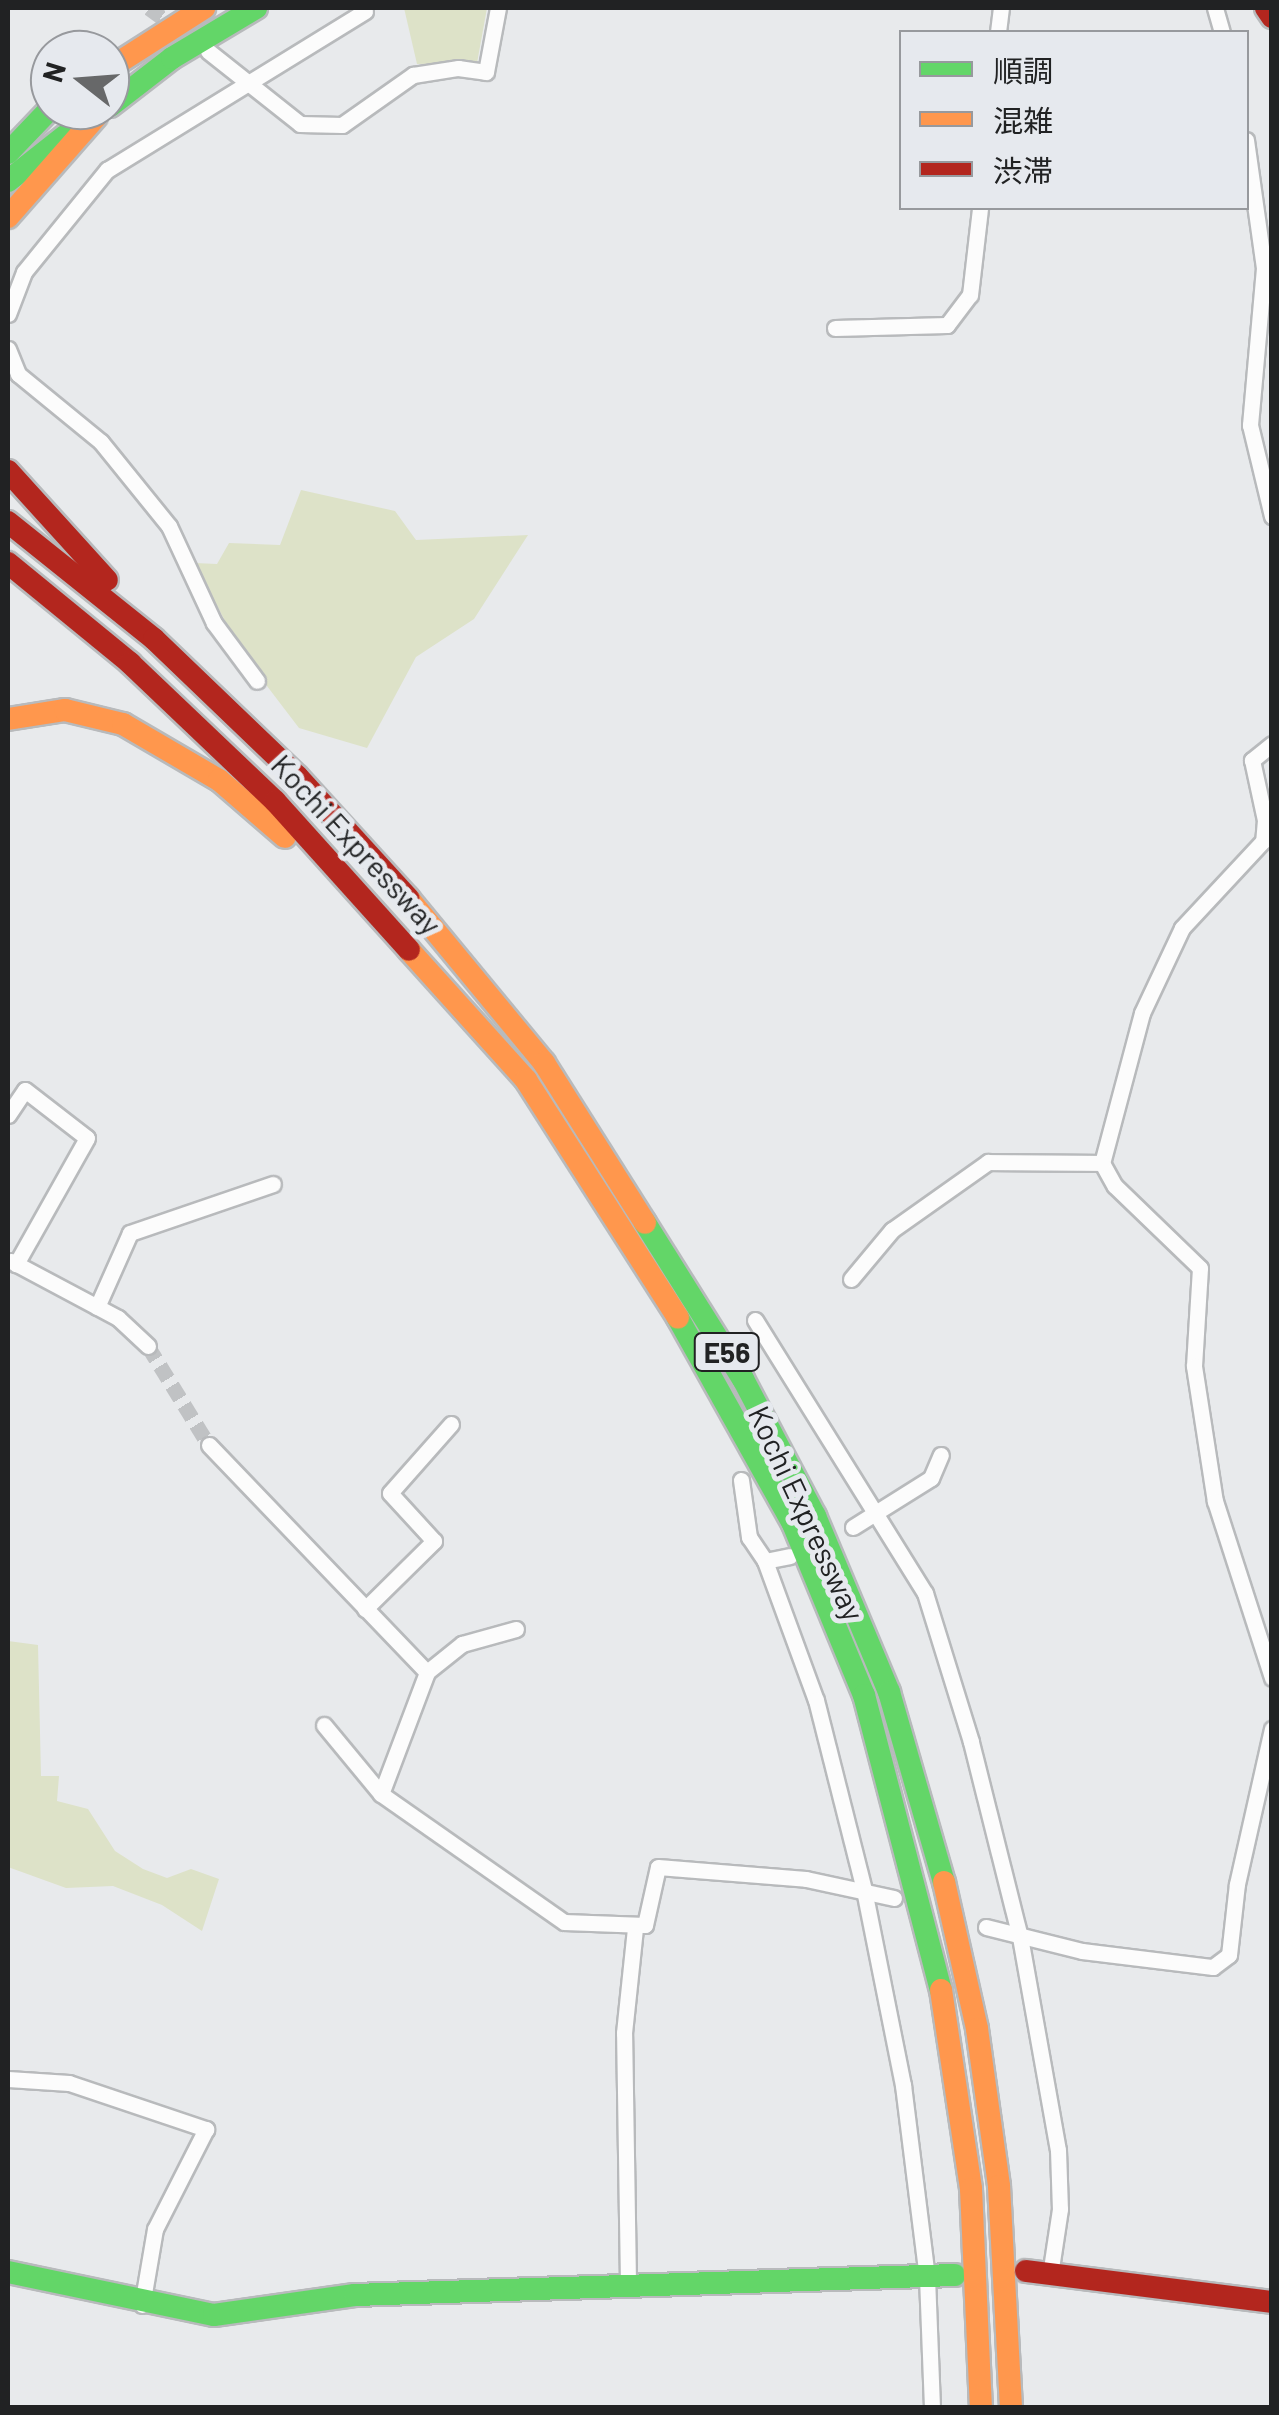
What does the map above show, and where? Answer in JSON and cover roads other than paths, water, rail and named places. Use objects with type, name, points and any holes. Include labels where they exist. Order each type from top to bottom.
[{"type":"main road","points":[[130,55],[204,8]]},
{"type":"main road","points":[[130,91],[172,58],[256,8]]},
{"type":"main road","points":[[1266,8],[1272,17]]},
{"type":"main road","points":[[8,138],[30,123]]},
{"type":"main road","points":[[8,154],[30,129]]},
{"type":"main road","points":[[8,180],[78,130]]},
{"type":"main road","points":[[8,217],[87,130]]},
{"type":"main road","points":[[8,471],[154,639]]},
{"type":"main road","name":"Kochi Expressway","points":[[8,522],[154,639],[298,777],[425,916],[544,1063],[678,1267],[815,1516],[889,1692],[947,1892],[977,2029],[999,2186],[1011,2408]]},
{"type":"main road","name":"Kochi Expressway","points":[[8,563],[130,664],[275,801],[526,1080],[720,1390],[793,1524],[864,1695],[921,1898],[950,2034],[970,2189],[981,2407]]},
{"type":"main road","points":[[8,719],[65,710],[94,716],[170,747],[219,780],[304,854],[526,1080]]},
{"type":"main road","points":[[8,2272],[142,2305],[214,2315],[355,2295],[628,2282],[955,2275]]},
{"type":"main road","points":[[1026,2272],[1272,2302]]},
{"type":"street","points":[[208,51],[300,124],[342,125],[413,76],[458,68],[486,72],[498,8]]},
{"type":"street","points":[[8,314],[24,272],[107,170],[365,11]]},
{"type":"street","points":[[1249,161],[1264,268],[1250,425],[1272,516]]},
{"type":"street","points":[[835,328],[947,325],[970,295],[980,210]]},
{"type":"street","points":[[8,349],[18,374],[101,442],[170,526],[214,623],[257,681]]},
{"type":"street","points":[[1272,744],[1252,760],[1265,820],[1262,841],[1182,928],[1142,1013],[1102,1163],[1115,1186],[1200,1268],[1194,1366],[1215,1501],[1272,1678]]},
{"type":"street","points":[[8,1115],[25,1090],[86,1138],[12,1262],[97,1307],[148,1346]]},
{"type":"street","points":[[850,1279],[892,1230],[988,1162],[1102,1163]]},
{"type":"street","points":[[97,1307],[130,1234],[273,1184]]},
{"type":"street","points":[[755,1320],[872,1516],[925,1593],[1020,1937],[1058,2150],[1060,2209],[1050,2275]]},
{"type":"street","points":[[365,1609],[434,1541],[390,1493],[451,1424]]},
{"type":"street","points":[[209,1444],[428,1672]]},
{"type":"street","points":[[854,1527],[931,1478],[941,1455]]},
{"type":"street","points":[[741,1480],[749,1537],[766,1561],[816,1700],[864,1890],[903,2086],[927,2277],[932,2408]]},
{"type":"street","points":[[766,1561],[790,1556]]},
{"type":"street","points":[[381,1794],[428,1672],[462,1644],[516,1629]]},
{"type":"street","points":[[324,1725],[381,1794],[564,1922],[635,1929],[645,1926],[658,1867],[864,1890],[894,1898]]},
{"type":"street","points":[[986,1927],[1020,1937],[1213,1966],[1230,1955],[1237,1884],[1272,1729]]},
{"type":"street","points":[[628,2282],[624,2018],[635,1929]]},
{"type":"street","points":[[8,2078],[69,2084],[206,2129],[156,2229],[142,2305]]},
{"type":"tunnel","points":[[149,8],[178,29]]},
{"type":"tunnel","points":[[148,1346],[209,1445]]}]
